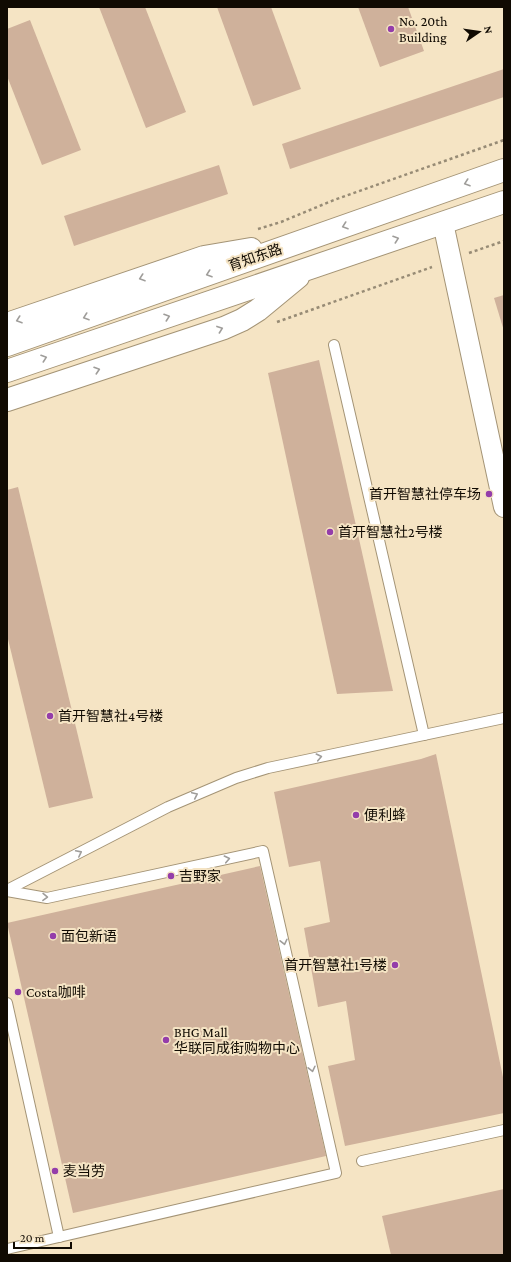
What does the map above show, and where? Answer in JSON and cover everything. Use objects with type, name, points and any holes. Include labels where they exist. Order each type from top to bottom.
[{"type":"main road","name":"育知东路","points":[[7,345],[504,170]]},
{"type":"main road","name":"育知东路","points":[[7,371],[504,202]]},
{"type":"main road","points":[[7,324],[204,257],[237,250],[272,246],[315,236]]},
{"type":"main road","points":[[7,400],[242,320],[258,310],[305,272],[324,263]]},
{"type":"street","points":[[443,223],[504,507]]},
{"type":"lane","points":[[334,345],[424,735]]},
{"type":"lane","points":[[7,891],[168,807],[236,778],[268,768],[504,718]]},
{"type":"lane","points":[[7,891],[47,898],[263,851],[336,1173],[7,1249]]},
{"type":"lane","points":[[7,1003],[59,1237]]},
{"type":"lane","points":[[362,1161],[504,1130]]},
{"type":"building","points":[[99,7],[145,7],[186,112],[146,128]]},
{"type":"building","points":[[217,7],[271,7],[301,89],[253,106]]},
{"type":"building","name":"No. 20th Building","points":[[358,7],[408,7],[424,51],[380,67]]},
{"type":"building","points":[[30,20],[81,150],[42,165],[7,76],[7,29]]},
{"type":"building","points":[[504,69],[504,97],[290,169],[282,144]]},
{"type":"building","points":[[219,165],[228,194],[74,246],[64,216]]},
{"type":"building","points":[[504,295],[504,331],[494,298]]},
{"type":"building","name":"首开智慧社2号楼","points":[[319,360],[393,691],[337,694],[268,373]]},
{"type":"building","name":"首开智慧社4号楼","points":[[18,487],[93,798],[49,808],[7,635],[7,490]]},
{"type":"building","name":"首开智慧社1号楼","points":[[436,754],[504,1082],[504,1113],[345,1146],[328,1066],[355,1060],[346,1001],[318,1007],[304,928],[330,922],[320,861],[289,867],[274,792],[421,759]]},
{"type":"building","name":"BHG Mall 华联同成街购物中心","points":[[260,866],[326,1156],[73,1213],[7,923]]},
{"type":"building","points":[[504,1189],[504,1255],[391,1255],[382,1216]]},
{"type":"place","name":"No. 20th Building","points":[[391,29]]},
{"type":"place","name":"首开智慧社停车场","points":[[489,494]]},
{"type":"place","name":"首开智慧社2号楼","points":[[330,532]]},
{"type":"place","name":"首开智慧社4号楼","points":[[50,716]]},
{"type":"place","name":"便利蜂","points":[[356,815]]},
{"type":"place","name":"吉野家","points":[[171,876]]},
{"type":"place","name":"面包新语","points":[[53,936]]},
{"type":"place","name":"首开智慧社1号楼","points":[[395,965]]},
{"type":"place","name":"Costa咖啡","points":[[18,992]]},
{"type":"place","name":"BHG Mall 华联同成街购物中心","points":[[166,1040]]},
{"type":"place","name":"麦当劳","points":[[55,1171]]}]
